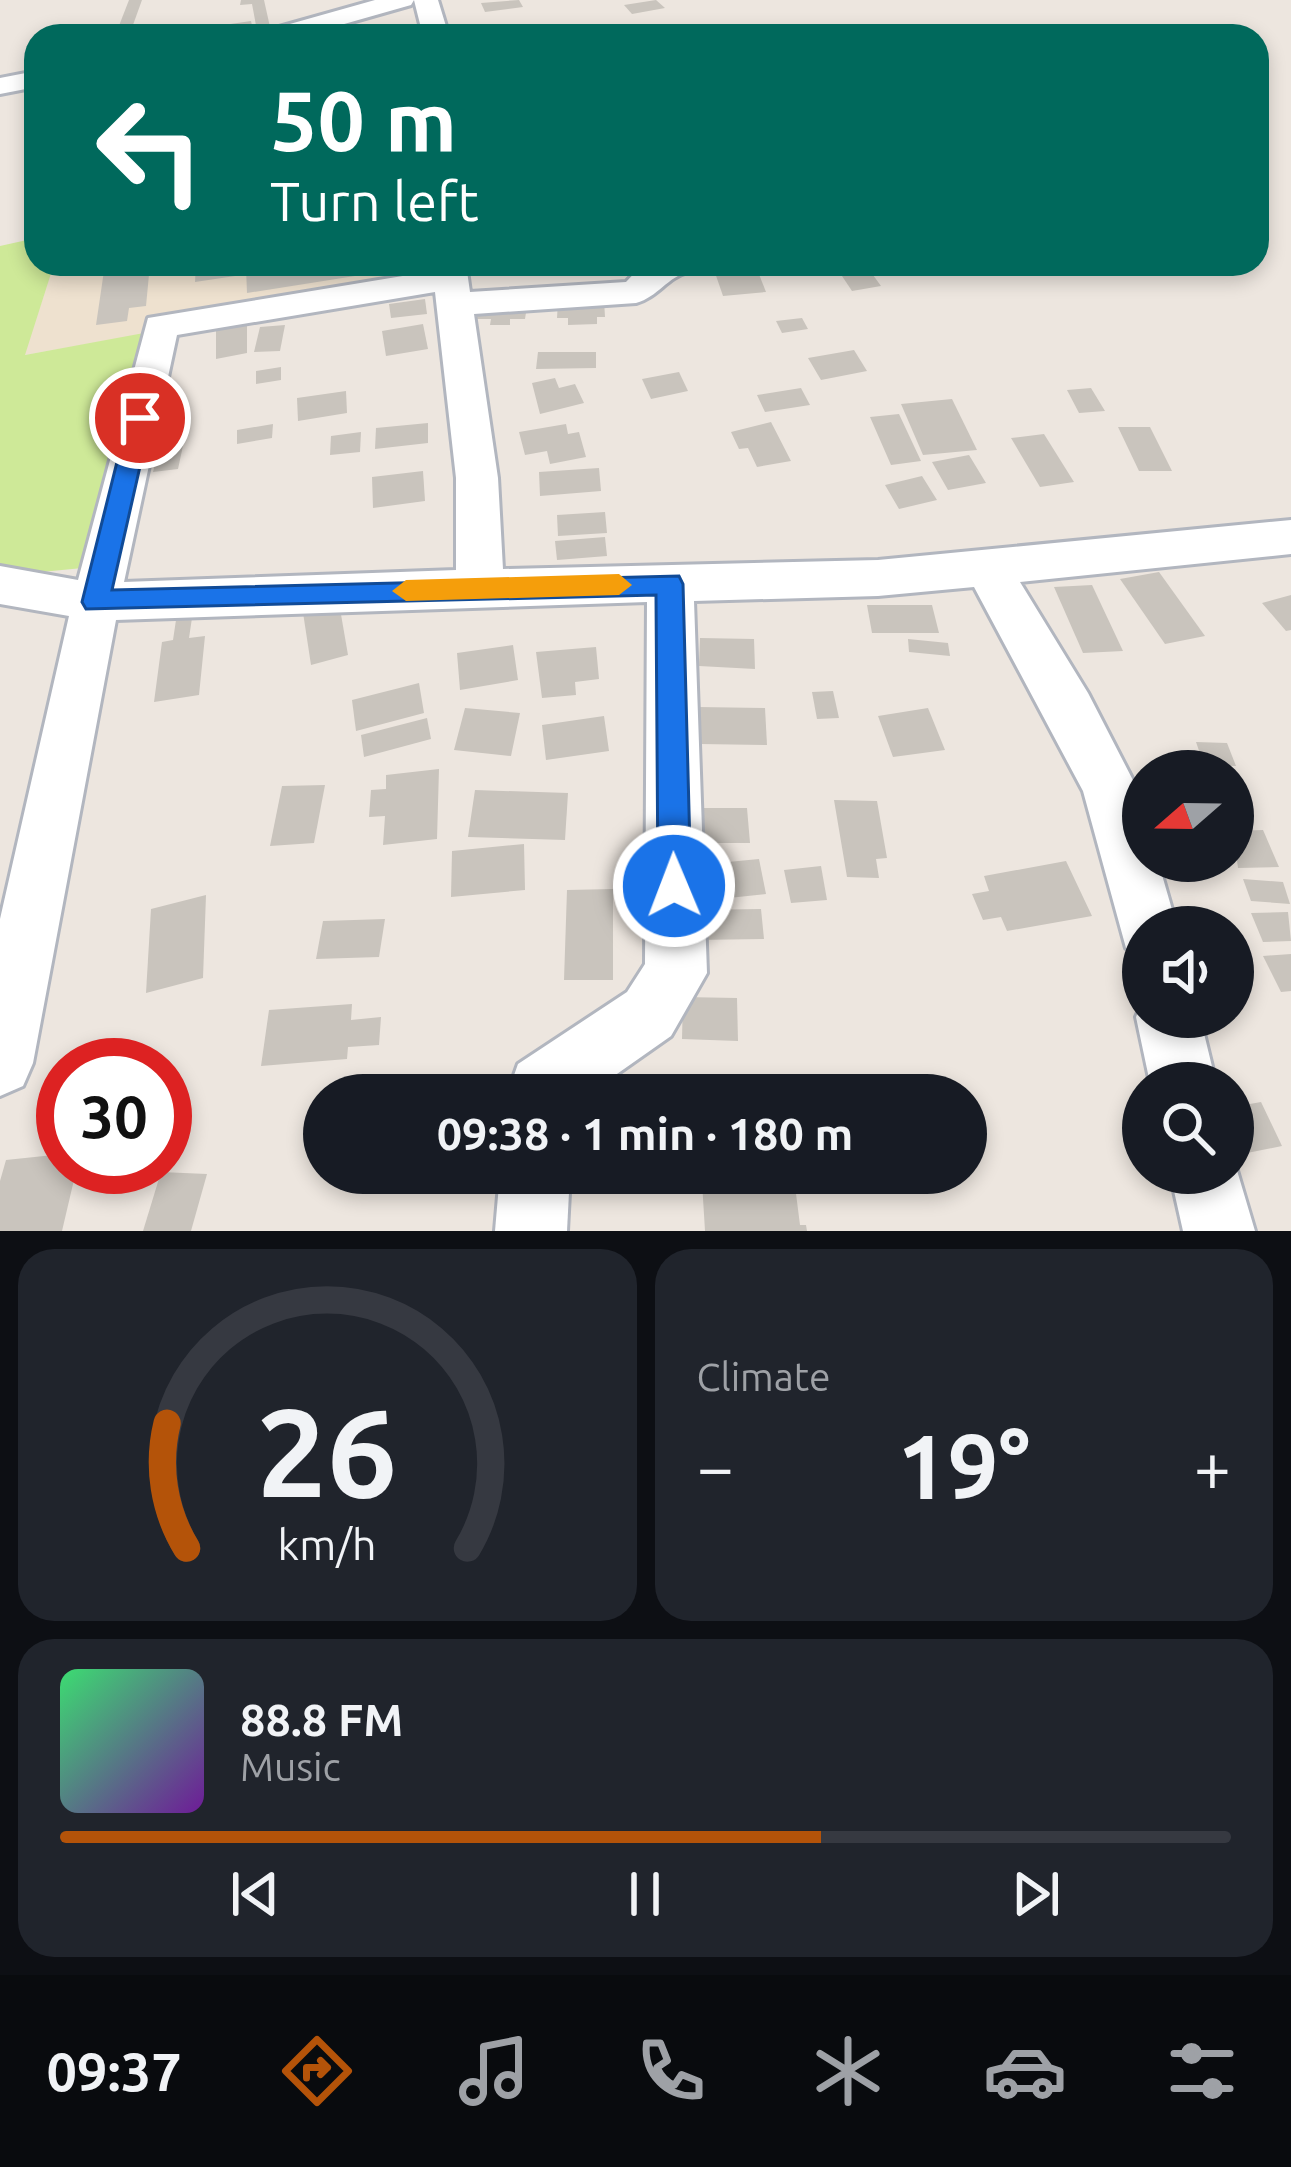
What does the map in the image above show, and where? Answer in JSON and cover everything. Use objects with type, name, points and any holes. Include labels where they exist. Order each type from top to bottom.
[{"type":"street","points":[[317,24],[402,0]]},
{"type":"street","points":[[0,1063],[95,602],[161,326],[451,282],[636,292],[651,276]]},
{"type":"street","points":[[451,282],[477,478],[480,588]]},
{"type":"street","points":[[0,585],[95,602],[878,578],[1291,536]]},
{"type":"street","points":[[986,567],[1070,709],[1110,788],[1141,906]]},
{"type":"street","points":[[560,1074],[649,1014],[676,973],[670,584]]},
{"type":"street","points":[[531,1231],[534,1194]]},
{"type":"street","points":[[1210,1194],[1219,1231]]},
{"type":"shaded area","points":[[50,276],[460,276],[460,279],[24,355]]},
{"type":"green space","points":[[24,241],[24,276],[50,276],[25,355],[144,333],[93,567],[0,576],[0,246]]},
{"type":"building","points":[[129,0],[142,0],[133,24],[120,24]]},
{"type":"building","points":[[241,0],[264,0],[269,24],[256,24],[252,4],[240,5]]},
{"type":"building","points":[[519,0],[523,7],[485,12],[481,3]]},
{"type":"building","points":[[656,0],[665,8],[632,14],[624,5]]},
{"type":"building","points":[[103,276],[149,276],[146,306],[129,308],[127,321],[96,325]]},
{"type":"building","points":[[195,276],[235,276],[195,282]]},
{"type":"building","points":[[246,276],[355,276],[247,293]]},
{"type":"building","points":[[716,276],[760,276],[766,292],[723,296]]},
{"type":"building","points":[[842,276],[874,276],[881,286],[852,291]]},
{"type":"building","points":[[425,299],[427,314],[391,318],[389,304]]},
{"type":"building","points":[[479,300],[528,300],[525,319],[490,325],[491,319],[475,319]]},
{"type":"building","points":[[604,300],[605,317],[597,317],[597,324],[568,325],[568,318],[557,318],[558,301]]},
{"type":"building","points":[[802,318],[808,329],[782,333],[776,321]]},
{"type":"building","points":[[247,324],[247,353],[216,359],[216,329]]},
{"type":"building","points":[[423,324],[428,349],[386,356],[382,331]]},
{"type":"building","points":[[285,325],[280,351],[254,352],[260,327]]},
{"type":"building","points":[[854,350],[867,371],[821,380],[808,358]]},
{"type":"building","points":[[538,352],[596,352],[596,368],[536,369]]},
{"type":"building","points":[[281,367],[281,380],[256,384],[256,371]]},
{"type":"building","points":[[679,372],[688,391],[651,399],[642,379]]},
{"type":"building","points":[[555,378],[559,388],[575,384],[584,403],[540,414],[532,383]]},
{"type":"building","points":[[801,388],[810,405],[765,412],[757,395]]},
{"type":"building","points":[[1091,388],[1105,411],[1079,413],[1067,390]]},
{"type":"building","points":[[346,391],[347,413],[298,421],[297,398]]},
{"type":"building","points":[[952,399],[977,450],[923,455],[901,404]]},
{"type":"building","points":[[899,414],[921,461],[891,465],[870,417]]},
{"type":"building","points":[[771,422],[791,461],[757,467],[748,448],[739,449],[731,432]]},
{"type":"building","points":[[428,423],[428,443],[375,449],[376,428]]},
{"type":"building","points":[[273,424],[272,438],[237,444],[237,430]]},
{"type":"building","points":[[566,424],[568,434],[579,432],[586,457],[550,464],[547,451],[525,455],[519,432]]},
{"type":"building","points":[[1118,427],[1150,427],[1172,471],[1139,471]]},
{"type":"building","points":[[361,432],[360,452],[330,455],[331,436]]},
{"type":"building","points":[[1044,434],[1074,482],[1040,487],[1011,438]]},
{"type":"building","points":[[184,441],[178,469],[153,472],[160,443]]},
{"type":"building","points":[[969,455],[986,483],[948,490],[932,462]]},
{"type":"building","points":[[599,468],[601,491],[540,496],[539,472]]},
{"type":"building","points":[[423,471],[425,501],[373,508],[372,477]]},
{"type":"building","points":[[922,476],[937,500],[899,509],[885,485]]},
{"type":"building","points":[[605,512],[607,533],[558,536],[557,515]]},
{"type":"building","points":[[605,537],[607,556],[557,560],[555,541]]},
{"type":"building","points":[[1159,572],[1205,636],[1165,644],[1120,579]]},
{"type":"building","points":[[1092,585],[1123,651],[1083,653],[1054,587]]},
{"type":"building","points":[[1291,595],[1291,630],[1286,631],[1262,603]]},
{"type":"building","points":[[338,597],[348,655],[311,665],[302,606]]},
{"type":"building","points":[[867,605],[932,605],[939,633],[872,633]]},
{"type":"building","points":[[192,618],[189,638],[205,636],[199,695],[154,702],[162,642],[173,640],[176,620]]},
{"type":"building","points":[[700,638],[754,639],[755,669],[699,666]]},
{"type":"building","points":[[908,639],[948,643],[950,656],[909,652]]},
{"type":"building","points":[[513,645],[518,680],[460,690],[457,653]]},
{"type":"building","points":[[596,647],[599,679],[575,682],[576,695],[542,698],[536,652]]},
{"type":"building","points":[[419,683],[424,713],[356,731],[352,700]]},
{"type":"building","points":[[833,691],[839,718],[817,719],[812,692]]},
{"type":"building","points":[[698,707],[765,708],[767,745],[700,744]]},
{"type":"building","points":[[465,708],[520,713],[511,756],[454,750]]},
{"type":"building","points":[[928,708],[945,750],[893,757],[878,716]]},
{"type":"building","points":[[604,716],[609,751],[546,760],[542,725]]},
{"type":"building","points":[[427,718],[431,739],[364,757],[361,735]]},
{"type":"building","points":[[1196,742],[1227,743],[1230,750],[1199,750]]},
{"type":"building","points":[[439,769],[437,839],[383,845],[385,816],[369,817],[371,790],[386,789],[386,775]]},
{"type":"building","points":[[325,785],[314,843],[270,846],[282,786]]},
{"type":"building","points":[[475,790],[568,793],[565,840],[468,837]]},
{"type":"building","points":[[834,800],[877,801],[887,858],[876,859],[879,878],[847,877]]},
{"type":"building","points":[[692,808],[747,808],[750,843],[693,843]]},
{"type":"building","points":[[1254,830],[1263,830],[1279,867],[1254,868]]},
{"type":"building","points":[[524,844],[525,890],[451,897],[452,851]]},
{"type":"building","points":[[759,859],[766,894],[691,902],[686,866]]},
{"type":"building","points":[[1066,861],[1092,916],[1007,931],[1001,917],[983,920],[972,894],[989,891],[984,876]]},
{"type":"building","points":[[821,866],[827,900],[791,903],[784,870]]},
{"type":"building","points":[[1244,882],[1283,882],[1290,904],[1251,901]]},
{"type":"building","points":[[613,889],[613,980],[564,980],[567,890]]},
{"type":"building","points":[[206,895],[203,978],[146,993],[151,909]]},
{"type":"building","points":[[761,909],[764,939],[694,940],[694,910]]},
{"type":"building","points":[[1288,912],[1291,941],[1263,942],[1254,913]]},
{"type":"building","points":[[385,919],[379,957],[316,959],[323,921]]},
{"type":"building","points":[[1291,954],[1291,991],[1281,992],[1263,956]]},
{"type":"building","points":[[683,997],[737,998],[738,1041],[682,1039]]},
{"type":"building","points":[[352,1004],[351,1020],[381,1017],[379,1045],[348,1047],[347,1059],[261,1066],[269,1010]]},
{"type":"building","points":[[1261,1102],[1282,1146],[1254,1152],[1254,1103]]},
{"type":"building","points":[[36,1157],[36,1194],[71,1194],[62,1231],[0,1231],[0,1181],[6,1160]]},
{"type":"building","points":[[192,1173],[207,1174],[191,1231],[143,1231],[154,1194],[192,1194]]},
{"type":"building","points":[[703,1194],[796,1194],[800,1225],[806,1225],[807,1231],[705,1231]]},
{"type":"slow traffic","points":[[406,591],[619,585]]},
{"type":"route","points":[[140,418],[95,602],[670,584],[674,886]]}]
